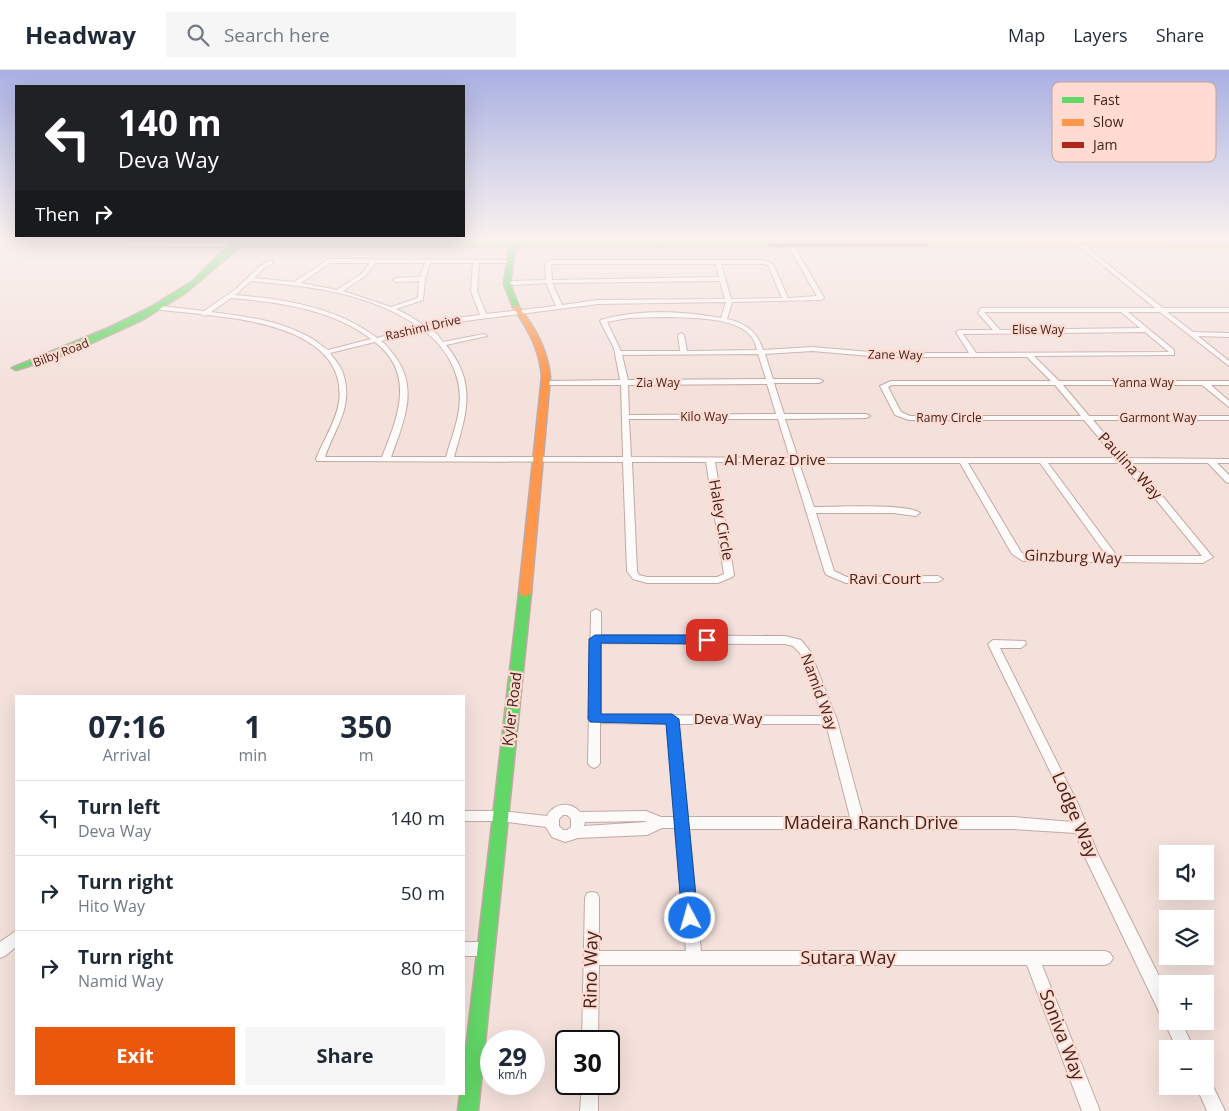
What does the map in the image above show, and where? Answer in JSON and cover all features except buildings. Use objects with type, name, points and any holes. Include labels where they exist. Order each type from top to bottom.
[{"type":"street","name":"Bilby Road","points":[[190,286],[179,294],[109,331],[16,368],[21,368],[86,344],[161,308],[194,286]]},
{"type":"street","points":[[204,314],[243,286]]},
{"type":"street","points":[[304,286],[337,292],[390,309],[424,327],[442,344],[458,370],[464,395],[461,418],[450,458]]},
{"type":"street","points":[[337,292],[347,286]]},
{"type":"street","points":[[390,309],[420,300],[421,286]]},
{"type":"street","points":[[473,286],[477,303],[483,316]]},
{"type":"street","name":"Kyler Road","points":[[509,286],[515,305],[522,312]]},
{"type":"street","name":"Kyler Road","points":[[468,1111],[546,383],[542,347],[522,312],[514,286]]},
{"type":"street","points":[[550,286],[560,307]]},
{"type":"street","points":[[724,286],[728,310],[724,320]]},
{"type":"street","points":[[780,286],[786,300]]},
{"type":"street","name":"Rashimi Drive","points":[[326,352],[424,327],[483,316],[618,300],[786,300],[821,298],[815,286]]},
{"type":"street","points":[[1131,286],[1229,364]]},
{"type":"street","points":[[161,308],[179,294]]},
{"type":"street","points":[[230,296],[278,302],[316,311],[350,324],[376,340],[397,364],[405,390],[401,417],[386,458]]},
{"type":"street","points":[[161,308],[270,324],[306,338],[326,352]]},
{"type":"street","points":[[1121,309],[1146,330]]},
{"type":"street","points":[[997,330],[981,313],[982,310],[1229,310]]},
{"type":"street","points":[[628,459],[624,383],[618,354],[602,323],[604,320],[642,317],[704,317],[724,320],[751,332],[757,340],[810,510],[886,510],[916,514]]},
{"type":"street","name":"Elise Way","points":[[974,355],[959,332],[997,330],[1146,330]]},
{"type":"street","name":"Zane Way","points":[[618,354],[761,352],[812,349],[874,355],[1172,354],[1171,350],[1146,330]]},
{"type":"street","points":[[1193,334],[1229,334]]},
{"type":"street","points":[[681,335],[684,352]]},
{"type":"street","points":[[442,344],[484,336]]},
{"type":"street","name":"Al Meraz Drive","points":[[326,352],[336,366],[341,378],[343,399],[340,413],[320,459],[1229,461]]},
{"type":"street","name":"Paulina Way","points":[[1029,355],[1056,383],[1133,473],[1152,488],[1208,557]]},
{"type":"street","name":"Zia Way","points":[[546,383],[820,381]]},
{"type":"street","name":"Ramy Circle","points":[[1056,383],[891,383],[884,386],[898,413],[908,418],[1086,418]]},
{"type":"street","name":"Yanna Way","points":[[1056,383],[1229,383]]},
{"type":"street","points":[[1204,383],[1229,405]]},
{"type":"street","name":"Kilo Way","points":[[626,417],[866,416]]},
{"type":"street","name":"Garmont Way","points":[[1086,418],[1229,418]]},
{"type":"street","name":"Haley Circle","points":[[628,459],[632,571],[634,575],[647,580],[718,580],[728,577],[730,572],[710,459]]},
{"type":"street","name":"Ginzburg Way","points":[[962,460],[1018,556],[1023,558],[1204,560],[1208,557]]},
{"type":"street","points":[[1042,460],[1114,559]]},
{"type":"street","points":[[1210,461],[1229,480]]},
{"type":"street","name":"Ravi Court","points":[[810,510],[828,569],[832,575],[846,580],[938,579]]},
{"type":"street","points":[[594,763],[596,612]]},
{"type":"street","name":"Namid Way","points":[[595,639],[793,641],[805,651],[831,720],[858,822]]},
{"type":"street","name":"Lodge Way","points":[[1021,644],[993,644],[1068,795],[1091,855],[1159,994]]},
{"type":"street","name":"Deva Way","points":[[594,719],[831,720]]},
{"type":"street","points":[[672,719],[680,823],[694,957]]},
{"type":"street","points":[[561,812],[570,812],[578,817],[579,825],[575,832],[566,835],[556,834],[551,828],[550,822],[553,816],[561,812]]},
{"type":"street","points":[[465,816],[500,816],[550,822]]},
{"type":"street","name":"Madeira Ranch Drive","points":[[578,817],[646,816],[660,822],[680,823],[1014,823],[1081,828]]},
{"type":"street","name":"Madeira Ranch Drive","points":[[575,832],[647,829],[660,822]]},
{"type":"street","name":"Rino Way","points":[[590,1030],[592,898]]},
{"type":"street","points":[[0,951],[15,939]]},
{"type":"street","points":[[465,949],[486,949]]},
{"type":"street","name":"Sutara Way","points":[[592,958],[1104,958]]},
{"type":"street","name":"Soniva Way","points":[[1032,959],[1091,1111]]},
{"type":"street","points":[[589,1111],[590,1095]]},
{"type":"street","points":[[1208,1095],[1216,1111]]},
{"type":"traffic: fast","points":[[190,286],[153,309],[108,331],[16,368],[42,361],[116,330],[161,306],[190,286]]},
{"type":"traffic: fast","points":[[508,286],[516,307]]},
{"type":"traffic: fast","points":[[468,1111],[525,593]]},
{"type":"traffic: slow","points":[[516,307],[541,348],[546,377],[525,593]]},
{"type":"route","points":[[690,918],[672,719],[594,719],[595,639],[707,640]]}]
